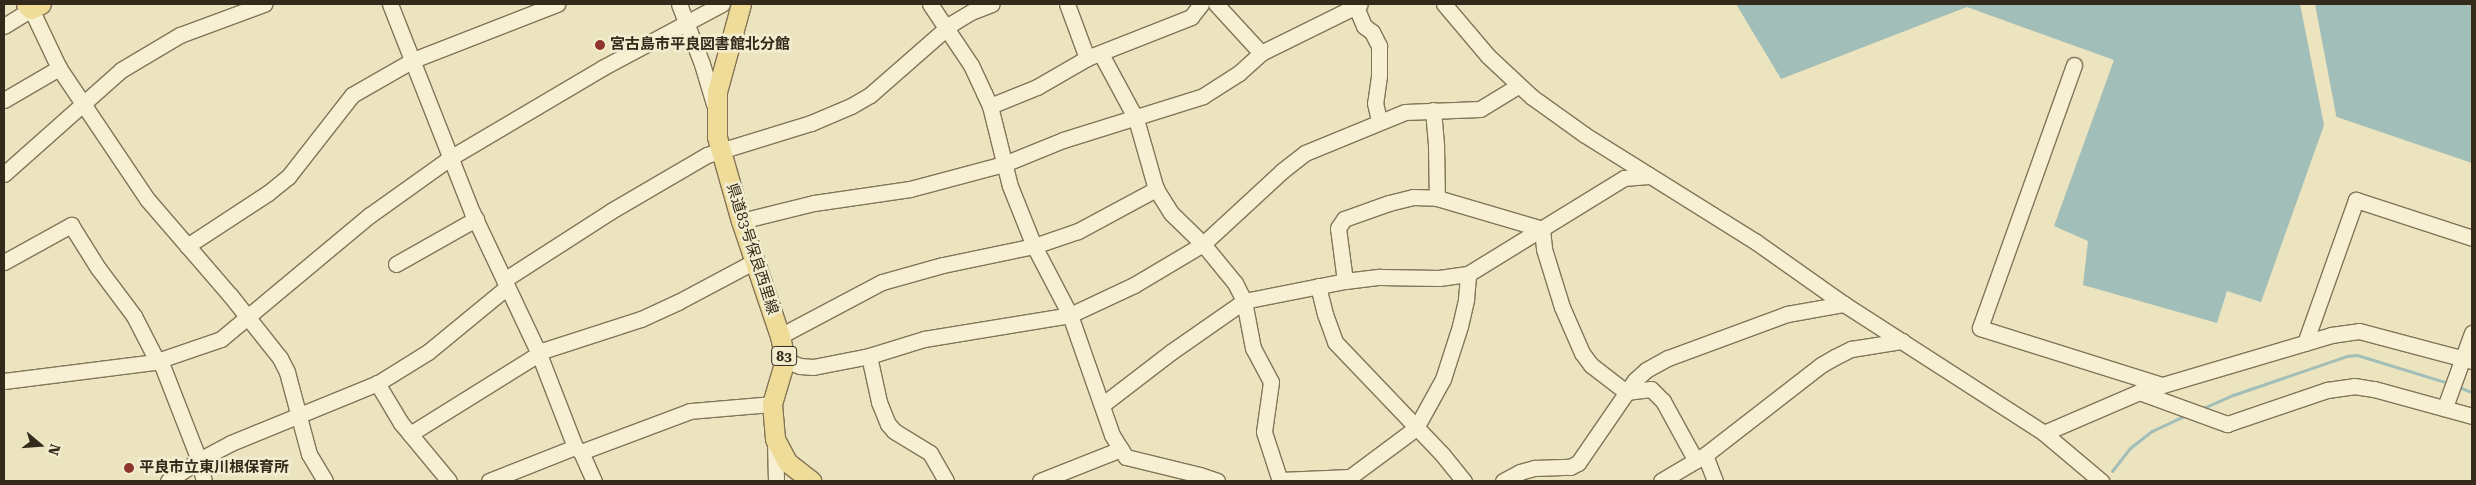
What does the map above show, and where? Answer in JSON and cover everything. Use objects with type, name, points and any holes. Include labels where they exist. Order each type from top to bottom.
[{"type":"main road","name":"県道83号保良西里線","points":[[741,4],[717,92],[717,137],[741,221],[780,336],[785,360],[772,404],[776,439],[787,462],[811,481]]},
{"type":"street","points":[[4,174],[121,70],[180,35],[264,4]]},
{"type":"street","points":[[390,4],[476,219],[538,354],[578,450],[594,481]]},
{"type":"street","points":[[187,246],[268,193],[288,177],[352,95],[413,60],[556,4]]},
{"type":"street","points":[[679,4],[702,64],[717,117]]},
{"type":"street","points":[[4,381],[159,361],[221,339],[362,221],[450,158],[602,68],[722,4]]},
{"type":"street","points":[[930,4],[971,65],[990,106],[1010,186],[1034,246],[1070,315],[1112,435],[1126,457],[1217,481]]},
{"type":"street","points":[[168,481],[199,460],[231,443],[377,383],[428,352],[506,284],[611,211],[706,155],[720,149],[778,134],[851,106],[875,90],[946,29],[971,12],[992,4]]},
{"type":"street","points":[[1067,4],[1094,56],[1136,119],[1156,189],[1171,213],[1204,244],[1235,283],[1244,302],[1254,348],[1271,382],[1264,432],[1280,481],[1350,477],[1416,428],[1442,379],[1460,326],[1466,299],[1468,274]]},
{"type":"street","points":[[990,106],[1037,87],[1094,56],[1191,17],[1201,4]]},
{"type":"street","points":[[1216,4],[1261,52]]},
{"type":"street","points":[[1444,4],[1488,56],[1518,86],[1585,135],[1756,242],[1844,304],[2044,433],[2102,481]]},
{"type":"street","points":[[4,26],[32,5],[60,68],[147,199],[248,317],[280,358],[287,372],[309,454],[325,481]]},
{"type":"street","points":[[741,221],[814,203],[910,189],[1004,164],[1063,140],[1136,119],[1203,96],[1239,73],[1261,52],[1358,5],[1364,26],[1372,32],[1380,46],[1379,76],[1375,103],[1379,121]]},
{"type":"street","points":[[2074,65],[1980,328],[2162,385]]},
{"type":"street","points":[[4,100],[60,68]]},
{"type":"street","points":[[785,360],[800,366],[813,367],[869,356],[924,339],[1070,315],[1134,285],[1204,244],[1282,170],[1305,153],[1379,121],[1405,112],[1480,109],[1518,86]]},
{"type":"street","points":[[1433,110],[1437,198]]},
{"type":"street","points":[[1102,405],[1171,352],[1244,302],[1345,281],[1380,277],[1439,278],[1468,274],[1624,178],[1648,176]]},
{"type":"street","points":[[780,336],[882,282],[943,265],[1034,246],[1078,231],[1156,189]]},
{"type":"street","points":[[1345,281],[1338,228],[1344,219],[1414,197],[1437,198],[1542,229]]},
{"type":"street","points":[[2305,343],[2356,200],[2472,238]]},
{"type":"street","points":[[396,264],[476,219]]},
{"type":"street","points":[[4,262],[71,225],[98,268],[134,316],[159,361],[199,460],[204,481]]},
{"type":"street","points":[[1542,229],[1544,249],[1562,307],[1582,353],[1591,365],[1626,392],[1651,389],[1663,401],[1715,481]]},
{"type":"street","points":[[410,434],[538,354],[641,319],[678,302],[754,261]]},
{"type":"street","points":[[1318,286],[1335,342],[1442,454],[1464,481]]},
{"type":"street","points":[[1502,481],[1520,472],[1534,468],[1570,467],[1578,463],[1626,392],[1646,370],[1668,358],[1787,314],[1844,304]]},
{"type":"street","points":[[2044,433],[2139,392],[2332,335],[2359,331],[2466,363]]},
{"type":"street","points":[[2445,407],[2466,363],[2472,333]]},
{"type":"street","points":[[1661,481],[1700,458],[1821,365],[1851,349],[1902,341]]},
{"type":"street","points":[[869,356],[879,402],[888,424],[894,431],[930,453],[946,481]]},
{"type":"street","points":[[377,383],[401,424],[449,481]]},
{"type":"street","points":[[2139,392],[2227,424],[2327,390],[2354,386],[2374,389],[2445,407],[2472,416]]},
{"type":"street","points":[[489,481],[690,411],[772,404]]},
{"type":"street","points":[[776,439],[776,481]]},
{"type":"street","points":[[1040,481],[1121,449]]},
{"type":"water","points":[[1736,4],[2472,4],[2472,163],[2328,114],[2261,302],[2227,291],[2217,323],[2083,285],[2088,241],[2054,226],[2114,60],[1967,7],[1781,79]]},
{"type":"pier","points":[[2300,4],[2315,4],[2337,120],[2330,117],[2325,130]]},
{"type":"waterway","points":[[2201,409],[2233,395],[2347,356],[2357,355],[2448,383]]},
{"type":"waterway","points":[[2456,386],[2472,392]]},
{"type":"waterway","points":[[2112,471],[2130,448],[2152,431],[2186,415]]},
{"type":"place","name":"宮古島市平良図書館北分館","points":[[600,45]]},
{"type":"place","name":"平良市立東川根保育所","points":[[129,468]]}]
